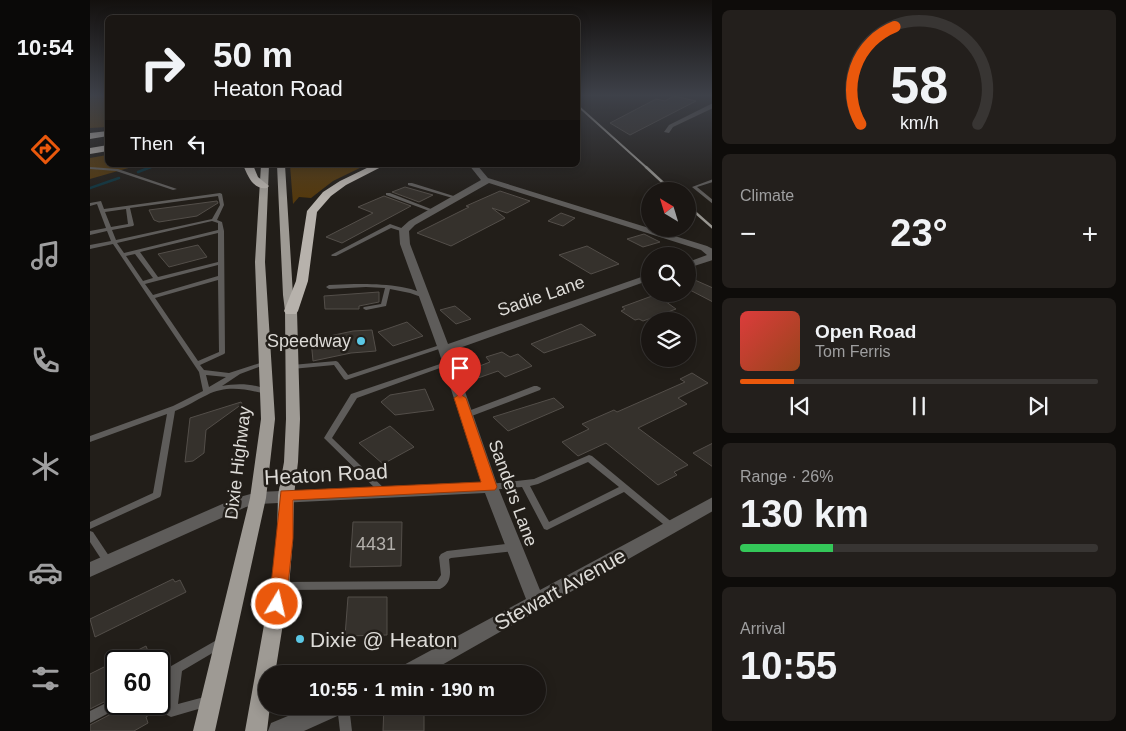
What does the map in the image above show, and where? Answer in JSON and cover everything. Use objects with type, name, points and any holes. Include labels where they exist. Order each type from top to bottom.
[{"type":"highway","points":[[90,136],[105,134]]},
{"type":"highway","points":[[90,151],[105,148]]},
{"type":"highway","points":[[249,167],[254,179],[264,186]]},
{"type":"highway","points":[[291,311],[302,281],[312,211],[327,194],[343,183],[376,167]]},
{"type":"main road","name":"Dixie Highway","points":[[204,731],[258,498],[268,419],[260,262],[265,167]]},
{"type":"main road","points":[[256,731],[280,586],[286,495],[291,462],[291,311],[288,295],[281,167]]},
{"type":"street","points":[[475,167],[486,181]]},
{"type":"street","points":[[404,230],[412,222],[486,181],[500,182],[704,248],[712,255],[696,261]]},
{"type":"street","name":"Sanders Lane","points":[[404,230],[405,244],[444,348],[490,487],[536,602]]},
{"type":"street","name":"Sadie Lane","points":[[444,348],[641,280]]},
{"type":"street","name":"Heaton Road","points":[[90,570],[242,502],[258,498],[286,495],[490,487]]},
{"type":"street","name":"Stewart Avenue","points":[[423,665],[712,503]]},
{"type":"street","points":[[279,731],[315,715]]},
{"type":"lane","points":[[90,168],[116,170],[175,189]]},
{"type":"lane","points":[[712,180],[694,187],[712,204]]},
{"type":"lane","points":[[410,184],[458,198]]},
{"type":"lane","points":[[102,212],[220,194],[222,205],[214,220]]},
{"type":"lane","points":[[388,194],[434,210]]},
{"type":"lane","points":[[90,205],[99,202],[114,242],[202,372],[207,392]]},
{"type":"lane","points":[[90,233],[131,225],[128,208]]},
{"type":"lane","points":[[90,248],[214,220],[220,222],[222,353],[196,364]]},
{"type":"lane","points":[[334,255],[390,226],[404,230]]},
{"type":"lane","points":[[123,255],[221,230]]},
{"type":"lane","points":[[136,252],[156,279]]},
{"type":"lane","points":[[141,283],[221,263]]},
{"type":"lane","points":[[151,297],[221,277]]},
{"type":"lane","points":[[329,286],[366,284],[388,286],[402,288],[424,296]]},
{"type":"lane","points":[[366,308],[384,305],[388,286]]},
{"type":"lane","points":[[292,368],[336,363],[346,378],[444,348]]},
{"type":"lane","points":[[202,372],[229,375],[265,363]]},
{"type":"lane","points":[[384,492],[328,438],[354,396],[449,363]]},
{"type":"lane","points":[[90,439],[171,410],[207,392],[237,373]]},
{"type":"lane","points":[[207,392],[234,385],[246,385],[266,392]]},
{"type":"lane","points":[[466,415],[537,388]]},
{"type":"lane","points":[[90,526],[157,494],[171,410]]},
{"type":"lane","points":[[490,487],[535,482],[589,458],[672,526]]},
{"type":"lane","points":[[524,483],[547,527],[625,488]]},
{"type":"lane","points":[[90,534],[108,562]]},
{"type":"lane","points":[[280,586],[440,585],[446,576],[444,557],[450,554],[514,547]]},
{"type":"lane","points":[[170,672],[226,639]]},
{"type":"lane","points":[[177,668],[171,711],[211,700]]},
{"type":"lane","points":[[90,718],[105,709]]},
{"type":"lane","points":[[344,715],[346,731]]},
{"type":"shaded area","points":[[105,155],[105,167],[132,167],[90,179],[90,158]]},
{"type":"shaded area","points":[[290,167],[362,167],[333,181],[311,198],[299,197],[293,204]]},
{"type":"building","points":[[622,130],[639,130],[630,135]]},
{"type":"building","points":[[405,187],[433,195],[419,202],[392,192]]},
{"type":"building","points":[[500,191],[530,201],[507,213],[492,208],[505,218],[451,246],[417,233],[469,207],[466,206]]},
{"type":"building","points":[[384,196],[411,206],[342,243],[326,237],[373,213],[358,207]]},
{"type":"building","points":[[217,201],[218,203],[197,216],[159,222],[154,220],[149,210]]},
{"type":"building","points":[[561,213],[575,218],[563,226],[548,221]]},
{"type":"building","points":[[641,235],[641,238],[652,238],[660,242],[643,247],[627,239]]},
{"type":"building","points":[[198,245],[207,257],[169,267],[158,254]]},
{"type":"building","points":[[587,246],[619,264],[591,274],[559,255]]},
{"type":"building","points":[[696,281],[712,288],[712,301],[696,293]]},
{"type":"building","points":[[379,292],[379,302],[359,306],[359,309],[325,309],[324,296]]},
{"type":"building","points":[[641,300],[641,302],[666,302],[676,309],[668,312],[641,312],[641,320],[635,320],[621,311],[625,309],[622,307]]},
{"type":"building","points":[[455,306],[471,319],[456,324],[440,310]]},
{"type":"building","points":[[407,322],[423,336],[393,346],[378,332]]},
{"type":"building","points":[[581,324],[596,335],[544,353],[531,344]]},
{"type":"building","points":[[372,330],[376,351],[351,353],[313,361],[311,340],[353,331]]},
{"type":"building","points":[[502,352],[510,357],[518,354],[532,366],[505,377],[498,371],[478,378],[469,370],[490,362],[486,357]]},
{"type":"building","points":[[692,373],[708,383],[678,398],[687,404],[638,428],[688,465],[674,472],[677,475],[658,485],[606,443],[578,456],[562,442],[589,429],[582,424],[614,410],[617,412],[685,382],[680,379]]},
{"type":"building","points":[[425,389],[434,410],[395,415],[381,402],[390,395]]},
{"type":"building","points":[[554,398],[564,407],[508,431],[493,417]]},
{"type":"building","points":[[241,402],[242,404],[206,430],[204,453],[193,461],[185,462],[190,418]]},
{"type":"building","points":[[390,426],[414,447],[383,464],[359,443]]},
{"type":"building","points":[[712,444],[712,466],[693,453]]},
{"type":"building","points":[[353,522],[402,522],[401,566],[350,567]]},
{"type":"building","points":[[173,579],[175,582],[180,580],[186,592],[95,637],[90,619]]},
{"type":"building","points":[[348,597],[387,597],[387,635],[345,636]]},
{"type":"building","points":[[146,646],[148,650],[138,650]]},
{"type":"building","points":[[105,666],[105,702],[90,709],[90,674]]},
{"type":"building","points":[[109,715],[149,715],[146,717],[148,723],[134,731],[90,731],[90,725]]},
{"type":"building","points":[[384,715],[424,715],[424,731],[383,731]]},
{"type":"waterway","points":[[138,172],[151,167]]},
{"type":"waterway","points":[[90,188],[119,178]]},
{"type":"railway","points":[[605,130],[647,168]]},
{"type":"railway","points":[[646,167],[662,182]]},
{"type":"railway","points":[[696,213],[712,227]]},
{"type":"place","name":"Speedway","points":[[361,341]]},
{"type":"place","name":"Dixie @ Heaton","points":[[300,639]]},
{"type":"route","points":[[277,604],[285,538],[286,495],[327,495],[490,487],[460,398]]}]
